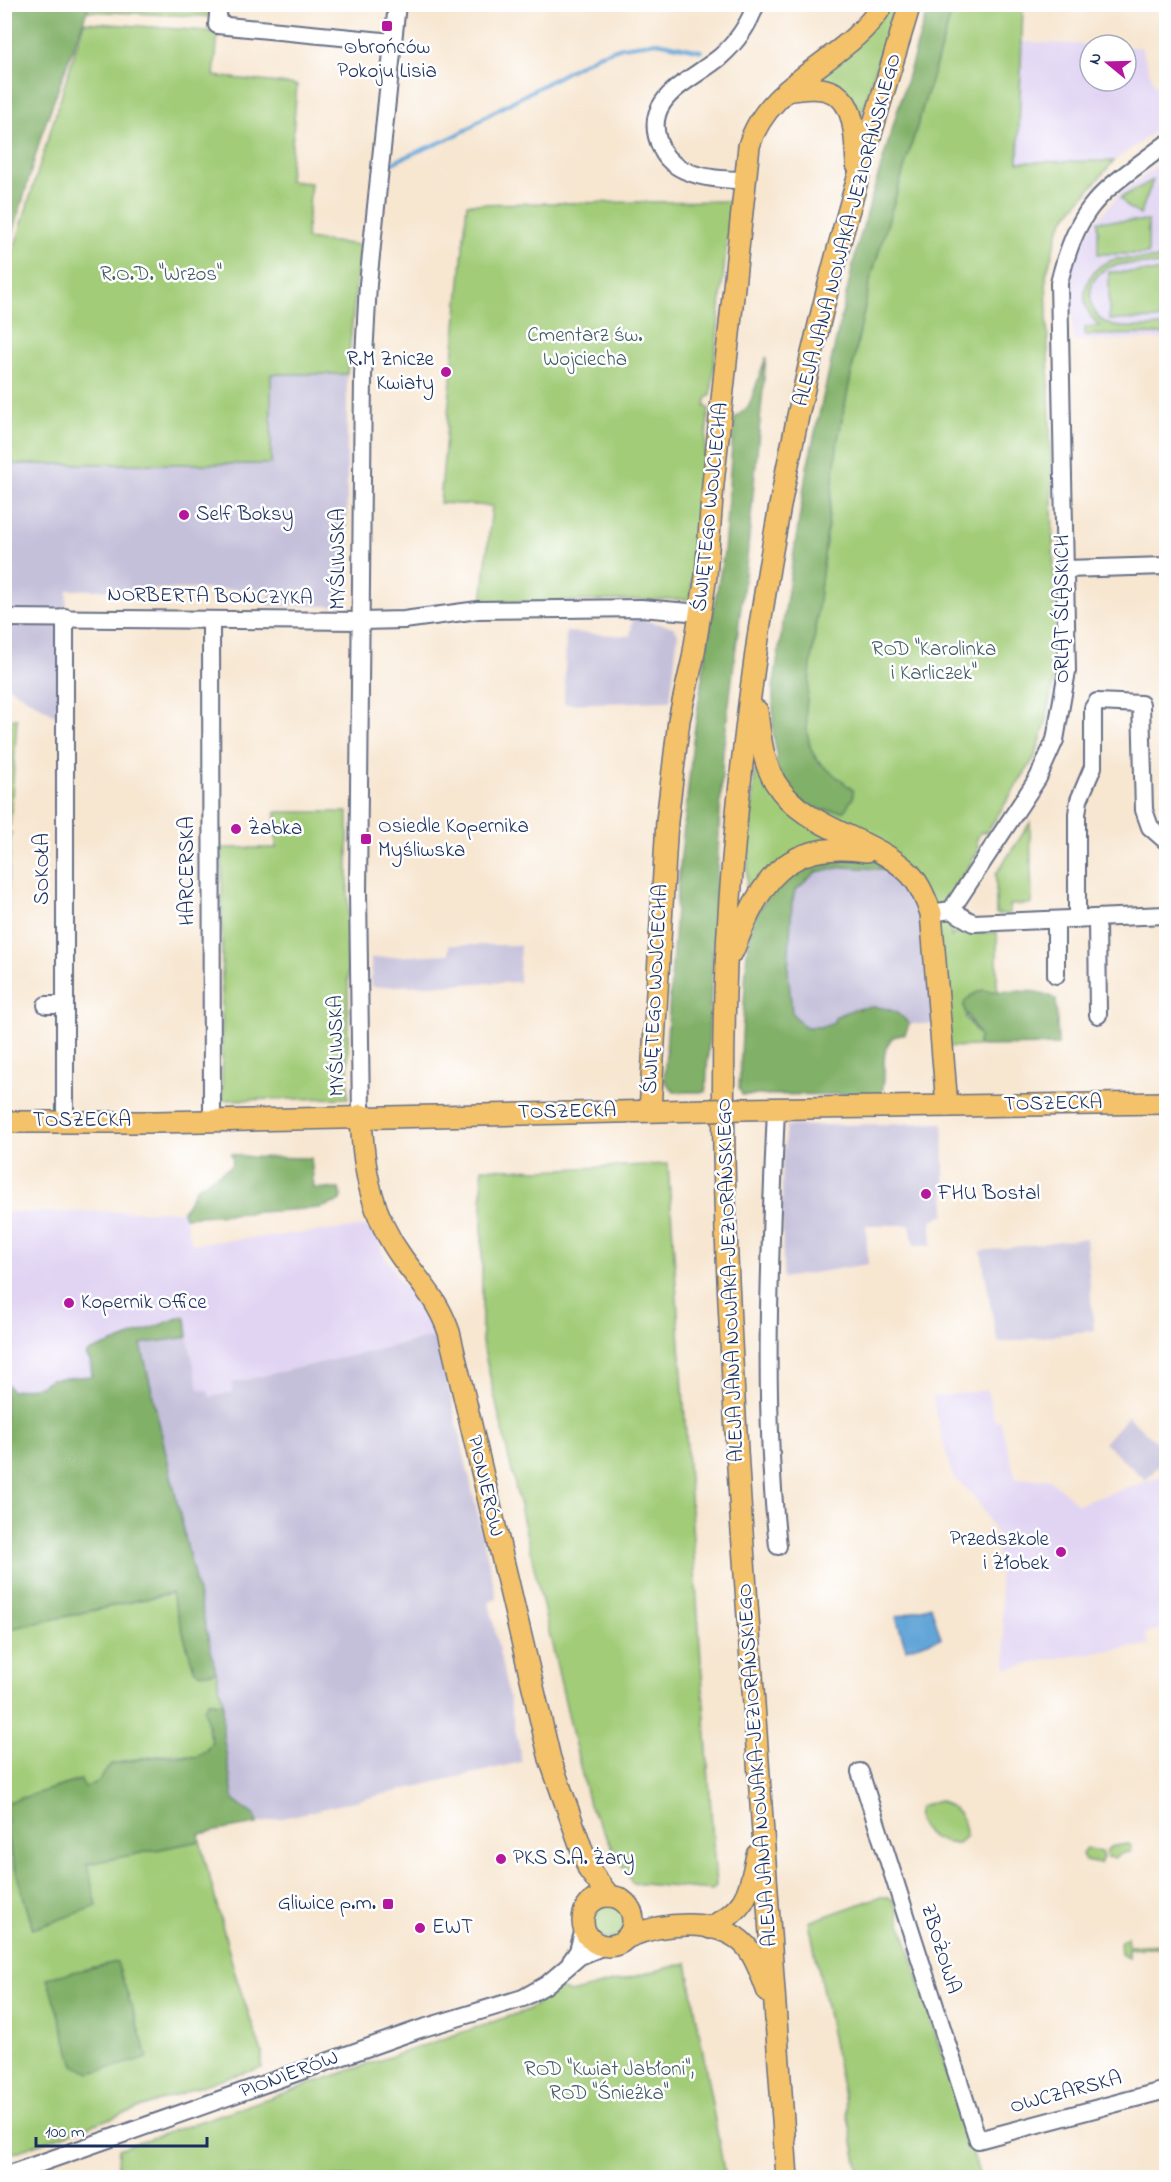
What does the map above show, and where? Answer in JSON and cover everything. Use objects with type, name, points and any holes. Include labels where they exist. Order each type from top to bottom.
[{"type":"main road","name":"ŚWIĘTEGO WOJCIECHA","points":[[650,1111],[667,821],[679,720],[701,613],[744,180],[753,132],[767,109],[847,46],[883,4]]},
{"type":"main road","name":"ALEJA JANA NOWAKA-JEZIORAŃSKIEGO","points":[[788,2178],[762,1829],[729,1325],[723,1136],[726,969],[743,754],[752,681],[793,440],[822,311],[857,182],[910,4]]},
{"type":"main road","points":[[787,92],[812,86],[826,89],[839,97],[850,110],[855,129],[857,182]]},
{"type":"main road","points":[[752,681],[762,753],[774,781],[788,800],[810,816],[879,852],[907,870],[922,891],[941,911],[947,1106]]},
{"type":"main road","points":[[726,969],[761,888],[792,861],[816,851],[840,847],[879,852]]},
{"type":"main road","name":"TOSZECKA","points":[[4,1122],[1167,1103]]},
{"type":"main road","name":"PIONIERÓW","points":[[361,1115],[363,1151],[372,1203],[393,1243],[431,1293],[448,1332],[545,1741],[589,1870],[591,1884],[587,1908]]},
{"type":"main road","points":[[710,1928],[731,1916],[745,1901],[762,1829]]},
{"type":"main road","name":"PIONIERÓW","points":[[589,1870],[609,1896]]},
{"type":"main road","points":[[667,1925],[628,1937],[616,1945],[604,1946],[592,1940],[584,1929],[583,1916],[587,1908],[597,1899],[609,1896],[622,1900],[631,1910],[667,1925],[710,1928],[736,1938],[750,1952],[776,2012]]},
{"type":"main road","points":[[628,1937],[633,1923],[631,1910]]},
{"type":"street","points":[[219,4],[217,25],[393,42]]},
{"type":"street","name":"MYŚLIWSKA","points":[[361,1115],[358,937],[365,333],[397,4]]},
{"type":"street","points":[[744,180],[702,175],[676,166],[666,157],[656,130],[658,115],[664,99],[675,87],[720,57],[748,23],[756,4]]},
{"type":"street","name":"ORLĄT ŚLĄSKICH","points":[[941,911],[1038,778],[1055,740],[1067,671],[1059,283],[1061,273],[1075,229],[1090,207],[1119,177],[1167,144]]},
{"type":"street","points":[[1065,569],[1167,566]]},
{"type":"street","name":"NORBERTA BOŃCZYKA","points":[[4,618],[361,621],[412,619],[478,610],[641,608],[701,613]]},
{"type":"street","name":"SOKOŁA","points":[[65,617],[65,1120]]},
{"type":"street","name":"HARCERSKA","points":[[211,621],[212,1120]]},
{"type":"street","points":[[1077,919],[1077,814],[1079,800],[1093,767],[1093,708],[1097,702],[1142,704],[1144,810],[1150,827],[1167,841]]},
{"type":"street","points":[[941,911],[973,923],[1167,915]]},
{"type":"street","points":[[1097,918],[1098,1015]]},
{"type":"street","points":[[1056,920],[1056,975]]},
{"type":"street","points":[[46,1005],[65,1005]]},
{"type":"street","points":[[776,1109],[769,1282],[772,1468],[778,1546]]},
{"type":"street","name":"ZBOŻOWA","points":[[860,1772],[978,2140]]},
{"type":"street","name":"PIONIERÓW","points":[[567,1966],[578,1951],[584,1929]]},
{"type":"street","name":"PIONIERÓW","points":[[4,2176],[420,2029],[523,1998],[546,1985],[580,1956],[604,1946]]},
{"type":"street","name":"OWCZARSKA","points":[[978,2140],[1167,2090]]},
{"type":"shaded area","points":[[1022,42],[1078,44],[1078,93],[1138,93],[1138,47],[1141,47],[1153,81],[1166,103],[1166,123],[1114,161],[1018,162]]},
{"type":"shaded area","points":[[1162,162],[1166,163],[1166,339],[1073,341],[1072,267],[1079,246],[1094,223],[1121,193]]},
{"type":"shaded area","points":[[271,374],[347,374],[347,606],[269,606],[269,589],[67,590],[63,720],[5,685],[4,464],[271,464]]},
{"type":"shaded area","points":[[633,618],[673,627],[678,633],[670,701],[564,704],[566,632],[630,636]]},
{"type":"shaded area","points":[[844,867],[890,870],[916,885],[941,1024],[909,1024],[901,1014],[871,1006],[855,1008],[826,1026],[804,1027],[792,1013],[788,971],[792,903],[795,891],[816,872]]},
{"type":"shaded area","points":[[449,945],[520,945],[519,982],[371,987],[371,958],[449,954]]},
{"type":"shaded area","points":[[943,1123],[945,1214],[931,1222],[932,1246],[914,1246],[910,1225],[866,1225],[868,1264],[783,1278],[782,1165],[787,1126]]},
{"type":"shaded area","points":[[183,1211],[192,1244],[374,1226],[382,1251],[401,1283],[425,1308],[437,1336],[232,1383],[234,1392],[210,1397],[199,1389],[188,1327],[170,1320],[89,1352],[92,1376],[51,1379],[40,1386],[12,1391],[4,1382],[4,1212]]},
{"type":"shaded area","points":[[1086,1238],[1094,1330],[999,1343],[995,1332],[981,1251]]},
{"type":"shaded area","points":[[437,1336],[497,1599],[489,1602],[522,1762],[257,1824],[255,1816],[234,1802],[223,1735],[223,1703],[140,1344],[188,1337],[199,1389],[208,1391],[210,1397],[233,1392],[232,1383]]},
{"type":"shaded area","points":[[987,1390],[995,1421],[1000,1420],[1016,1479],[1049,1479],[1078,1504],[1166,1475],[1166,1627],[1145,1634],[1149,1645],[1051,1659],[1007,1669],[997,1551],[999,1538],[975,1497],[952,1475],[932,1397]]},
{"type":"shaded area","points":[[1128,1416],[1166,1451],[1166,1457],[1146,1480],[1104,1443]]},
{"type":"green space","points":[[5,4],[89,5],[42,133],[5,262]]},
{"type":"green space","points":[[89,4],[220,5],[219,17],[87,11]]},
{"type":"green space","points":[[888,5],[895,5],[861,117],[809,78]]},
{"type":"green space","points":[[929,5],[954,5],[870,281],[838,439],[806,708],[808,739],[815,757],[853,790],[853,798],[844,811],[821,810],[811,807],[794,795],[776,767],[773,688],[807,468],[857,247]]},
{"type":"green space","name":"ROD \"Karolinka i Karliczek\"","points":[[954,5],[1023,5],[1018,162],[1114,161],[1067,215],[1059,229],[1046,275],[1056,651],[1046,723],[1035,757],[987,832],[981,832],[977,839],[978,851],[949,900],[951,937],[956,932],[997,932],[997,987],[1001,994],[983,990],[965,1017],[979,1035],[978,1046],[943,1047],[922,893],[890,870],[879,869],[881,865],[810,816],[774,770],[821,810],[844,811],[852,790],[815,757],[808,739],[806,708],[838,439],[870,281]]},
{"type":"green space","name":"R.O.D. \"Wrzos\"","points":[[84,22],[218,32],[214,76],[297,85],[289,181],[311,183],[306,239],[360,245],[347,374],[271,374],[271,464],[5,464],[5,278]]},
{"type":"green space","points":[[1153,180],[1140,215],[1120,198]]},
{"type":"green space","name":"Cmentarz św. Wojciecha","points":[[731,201],[711,395],[706,399],[705,407],[709,408],[690,599],[482,603],[492,506],[440,503],[467,204]]},
{"type":"green space","points":[[1098,221],[1148,221],[1148,254],[1098,254]]},
{"type":"green space","points":[[1116,259],[1166,259],[1166,265],[1123,264],[1101,272],[1095,278],[1090,296],[1095,313],[1110,325],[1131,328],[1166,326],[1166,334],[1085,335],[1085,327],[1100,326],[1087,308],[1086,288],[1090,278],[1105,263]]},
{"type":"green space","points":[[1109,272],[1166,272],[1166,319],[1109,320]]},
{"type":"green space","points":[[766,357],[747,558],[723,752],[706,1092],[674,1092],[664,1080],[677,894],[693,741],[724,552],[734,419],[749,406]]},
{"type":"green space","points":[[4,719],[17,719],[10,826],[5,826]]},
{"type":"green space","points":[[757,768],[837,835],[745,901],[755,770]]},
{"type":"green space","points":[[276,812],[348,812],[348,1098],[222,1100],[222,848],[276,848]]},
{"type":"green space","points":[[1030,823],[1032,904],[1010,905],[1010,914],[996,914],[996,874]]},
{"type":"green space","points":[[4,831],[11,832],[5,935]]},
{"type":"green space","points":[[843,853],[879,861],[881,865],[879,869],[844,867],[816,872],[795,891],[792,903],[788,971],[792,1013],[804,1027],[820,1027],[834,1022],[835,1017],[865,1007],[884,1008],[902,1017],[909,1024],[905,1034],[893,1037],[888,1044],[884,1057],[881,1094],[742,1095],[739,1088],[747,952],[753,919],[783,873]]},
{"type":"green space","points":[[983,990],[1040,993],[1056,1000],[1058,1045],[978,1046],[979,1035],[964,1010],[964,1005],[972,995]]},
{"type":"green space","points":[[231,1154],[251,1157],[311,1158],[314,1188],[339,1189],[342,1197],[338,1202],[320,1208],[185,1217],[183,1211],[197,1187],[230,1167],[233,1160]]},
{"type":"green space","points":[[668,1164],[716,1886],[712,1890],[632,1883],[589,1805],[482,1342],[482,1168],[540,1170]]},
{"type":"green space","points":[[183,1316],[186,1318],[188,1337],[141,1344],[216,1672],[200,1673],[194,1669],[171,1593],[5,1630],[5,1382],[12,1391],[40,1386],[51,1379],[92,1376],[90,1360],[86,1355],[89,1352]]},
{"type":"green space","points":[[172,1593],[194,1669],[209,1673],[216,1672],[223,1703],[208,1702],[207,1730],[212,1742],[205,1752],[196,1757],[173,1754],[123,1761],[99,1781],[85,1788],[80,1780],[5,1804],[4,1630]]},
{"type":"green space","points":[[208,1702],[223,1703],[223,1735],[234,1801],[255,1816],[257,1824],[199,1834],[200,1841],[87,1864],[97,1906],[33,1929],[5,1831],[7,1823],[5,1803],[81,1780],[85,1788],[99,1781],[111,1764],[161,1756],[196,1757],[205,1752],[212,1742],[204,1708]]},
{"type":"green space","points":[[939,1800],[950,1806],[962,1818],[966,1836],[958,1843],[935,1839],[923,1829],[919,1822],[919,1807]]},
{"type":"green space","points":[[4,1831],[33,1929],[87,1864],[200,1841],[235,1974],[262,2053],[262,2068],[218,2080],[5,2156]]},
{"type":"green space","points":[[1127,1844],[1131,1846],[1130,1852],[1121,1853],[1114,1858],[1107,1857],[1106,1852],[1110,1847]]},
{"type":"green space","points":[[1086,1848],[1101,1852],[1103,1857],[1100,1864],[1085,1861],[1082,1854]]},
{"type":"green space","points":[[879,1897],[889,1897],[894,1901],[980,2177],[860,2177],[809,1922]]},
{"type":"green space","points":[[608,1903],[621,1908],[626,1921],[621,1934],[608,1939],[595,1934],[590,1921],[595,1908]]},
{"type":"green space","points":[[1127,1937],[1128,1946],[1166,1944],[1166,1947],[1128,1949],[1128,1958],[1121,1954],[1120,1942]]},
{"type":"green space","points":[[117,1962],[148,2058],[90,2073],[74,2065],[47,1978]]},
{"type":"green space","name":"ROD \"Kwiat Jabłoni\", ROD \"Śnieżka\"","points":[[687,1963],[725,2177],[117,2177],[119,2149],[528,2010],[558,1988],[570,1993]]},
{"type":"water","points":[[931,1606],[941,1638],[906,1649],[896,1617]]},
{"type":"waterway","points":[[391,164],[463,132],[484,117],[598,55],[622,47],[657,42],[701,51]]},
{"type":"place","name":"Obrońców Pokoju Lisia","points":[[387,26]]},
{"type":"place","name":"R.M Znicze Kwiaty","points":[[446,372]]},
{"type":"place","name":"Self Boksy","points":[[184,515]]},
{"type":"place","name":"Żabka","points":[[236,829]]},
{"type":"place","name":"Osiedle Kopernika Myśliwska","points":[[366,839]]},
{"type":"place","name":"FHU Bostal","points":[[926,1194]]},
{"type":"place","name":"Kopernik Office","points":[[69,1303]]},
{"type":"place","name":"Przedszkole i Żłobek","points":[[1061,1552]]},
{"type":"place","name":"PKS S.A. Żary","points":[[501,1859]]},
{"type":"place","name":"Gliwice p.m.","points":[[388,1904]]},
{"type":"place","name":"EWT","points":[[420,1928]]}]
